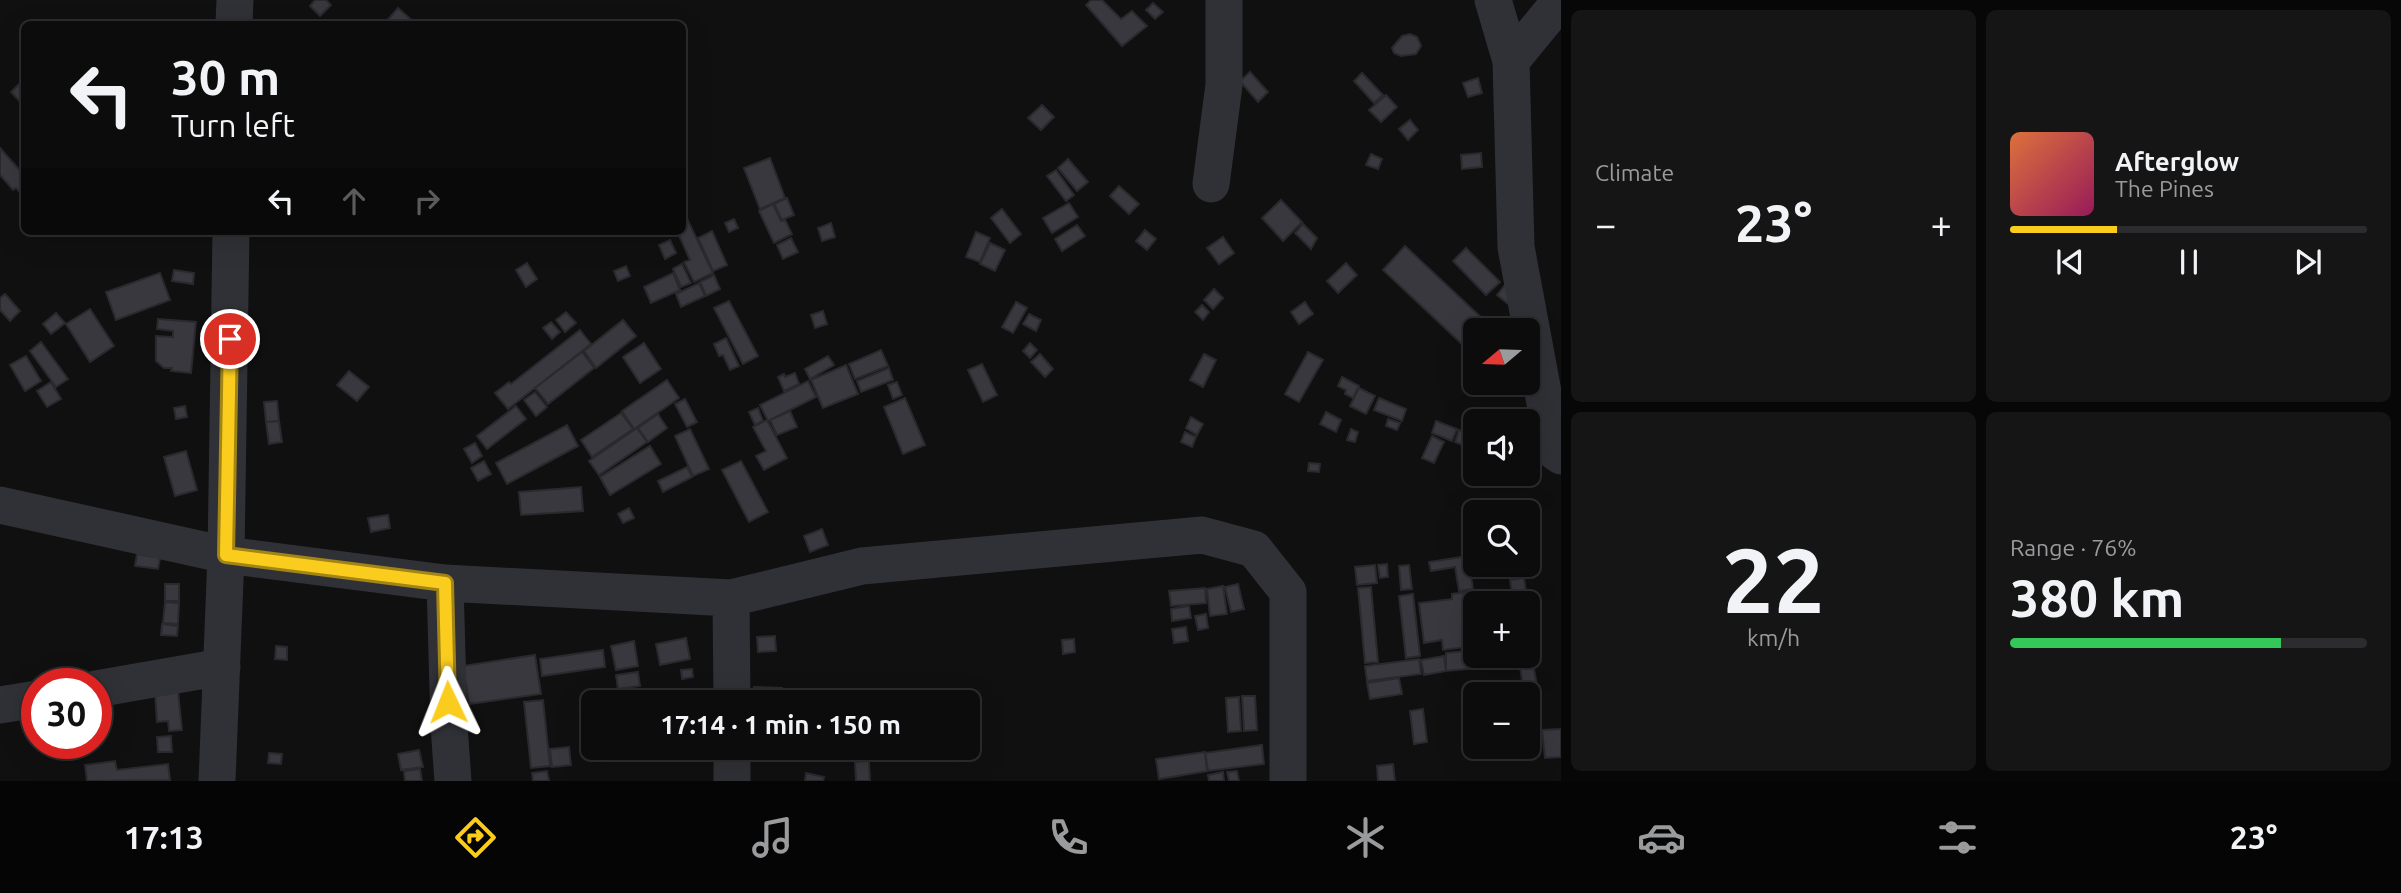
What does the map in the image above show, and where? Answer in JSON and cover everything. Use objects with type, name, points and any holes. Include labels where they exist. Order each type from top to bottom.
[{"type":"street","points":[[234,21],[235,0]]},
{"type":"street","points":[[1211,184],[1224,85],[1224,0]]},
{"type":"street","points":[[1493,0],[1511,61],[1516,247],[1554,451],[1561,456]]},
{"type":"street","points":[[1511,61],[1561,0]]},
{"type":"street","points":[[217,781],[226,555],[231,235]]},
{"type":"street","points":[[0,505],[226,555],[445,583],[731,598],[862,566],[1202,535],[1254,549],[1288,592],[1288,781]]},
{"type":"street","points":[[445,583],[453,781]]},
{"type":"street","points":[[731,598],[732,690]]},
{"type":"street","points":[[112,686],[222,667]]},
{"type":"street","points":[[0,705],[21,702]]},
{"type":"street","points":[[732,760],[732,781]]},
{"type":"building","points":[[315,0],[326,0],[331,5],[320,16],[310,6]]},
{"type":"building","points":[[1091,0],[1102,0],[1121,19],[1132,11],[1147,26],[1122,46],[1086,5]]},
{"type":"building","points":[[1153,3],[1163,12],[1155,19],[1146,10]]},
{"type":"building","points":[[398,8],[413,21],[387,21]]},
{"type":"building","points":[[1410,34],[1417,37],[1421,46],[1416,54],[1401,56],[1394,53],[1392,48],[1402,36]]},
{"type":"building","points":[[1250,72],[1268,92],[1258,102],[1240,81]]},
{"type":"building","points":[[1362,73],[1383,95],[1374,103],[1354,81]]},
{"type":"building","points":[[1478,78],[1482,93],[1468,97],[1463,83]]},
{"type":"building","points":[[21,82],[21,103],[11,92]]},
{"type":"building","points":[[1386,95],[1397,107],[1381,122],[1369,110]]},
{"type":"building","points":[[1042,105],[1054,117],[1041,130],[1028,118]]},
{"type":"building","points":[[1410,120],[1418,130],[1408,140],[1399,129]]},
{"type":"building","points":[[0,148],[21,172],[21,194],[16,188],[13,190],[0,175]]},
{"type":"building","points":[[1481,153],[1482,167],[1462,169],[1461,155]]},
{"type":"building","points":[[1371,154],[1382,159],[1378,169],[1366,165]]},
{"type":"building","points":[[770,158],[785,198],[760,209],[744,168]]},
{"type":"building","points":[[1068,159],[1088,182],[1077,191],[1058,168]]},
{"type":"building","points":[[1056,170],[1074,195],[1066,201],[1047,176]]},
{"type":"building","points":[[1119,186],[1139,204],[1129,214],[1110,196]]},
{"type":"building","points":[[787,198],[794,215],[782,220],[774,204]]},
{"type":"building","points":[[1281,200],[1302,222],[1283,241],[1262,218]]},
{"type":"building","points":[[1069,203],[1078,217],[1052,233],[1043,218]]},
{"type":"building","points":[[773,204],[781,221],[785,220],[792,234],[774,243],[759,211]]},
{"type":"building","points":[[1002,209],[1021,234],[1010,243],[991,218]]},
{"type":"building","points":[[686,216],[713,273],[694,282],[684,262],[690,260],[679,235],[686,235]]},
{"type":"building","points":[[734,219],[738,228],[729,232],[725,223]]},
{"type":"building","points":[[831,223],[835,237],[822,241],[818,228]]},
{"type":"building","points":[[1303,224],[1317,238],[1311,249],[1295,233]]},
{"type":"building","points":[[1077,225],[1085,236],[1062,251],[1055,239]]},
{"type":"building","points":[[1145,230],[1156,239],[1147,250],[1136,241]]},
{"type":"building","points":[[712,231],[727,265],[713,271],[698,238]]},
{"type":"building","points":[[976,232],[990,238],[980,262],[966,257]]},
{"type":"building","points":[[1223,237],[1234,253],[1219,264],[1207,248]]},
{"type":"building","points":[[791,238],[798,252],[783,259],[777,245]]},
{"type":"building","points":[[670,240],[676,253],[665,259],[659,245]]},
{"type":"building","points":[[990,243],[1005,250],[995,271],[980,264]]},
{"type":"building","points":[[1405,246],[1482,318],[1463,318],[1462,344],[1383,270]]},
{"type":"building","points":[[1466,248],[1500,282],[1486,295],[1453,261]]},
{"type":"building","points":[[527,263],[537,279],[526,287],[516,270]]},
{"type":"building","points":[[1346,263],[1357,275],[1338,293],[1327,281]]},
{"type":"building","points":[[682,264],[691,283],[681,287],[673,269]]},
{"type":"building","points":[[626,266],[630,276],[618,281],[614,271]]},
{"type":"building","points":[[174,270],[194,273],[193,284],[172,281]]},
{"type":"building","points":[[160,273],[170,300],[116,320],[106,292]]},
{"type":"building","points":[[673,273],[680,290],[651,303],[644,287]]},
{"type":"building","points":[[714,275],[720,289],[706,296],[700,282]]},
{"type":"building","points":[[699,283],[705,296],[681,307],[676,294]]},
{"type":"building","points":[[1505,285],[1512,307],[1497,295]]},
{"type":"building","points":[[1214,289],[1223,298],[1213,309],[1204,300]]},
{"type":"building","points":[[5,294],[20,311],[10,321],[0,310],[0,298]]},
{"type":"building","points":[[729,301],[758,356],[743,364],[714,308]]},
{"type":"building","points":[[1016,302],[1027,308],[1013,333],[1002,327]]},
{"type":"building","points":[[1305,302],[1313,314],[1299,324],[1291,312]]},
{"type":"building","points":[[1202,305],[1209,312],[1203,320],[1195,312]]},
{"type":"building","points":[[90,309],[114,346],[90,362],[66,324]]},
{"type":"building","points":[[823,311],[827,324],[815,328],[811,315]]},
{"type":"building","points":[[566,312],[576,323],[565,332],[556,320]]},
{"type":"building","points":[[56,313],[65,323],[51,334],[43,324]]},
{"type":"building","points":[[1029,314],[1041,320],[1036,331],[1023,324]]},
{"type":"building","points":[[158,319],[196,322],[191,373],[171,371],[172,368],[164,368],[156,361],[156,336],[173,337],[173,331],[157,329]]},
{"type":"building","points":[[623,320],[636,336],[596,368],[584,351]]},
{"type":"building","points":[[551,322],[560,332],[552,339],[543,328]]},
{"type":"building","points":[[580,330],[591,344],[508,409],[495,393],[509,382],[511,384]]},
{"type":"building","points":[[726,338],[739,366],[730,370],[714,344]]},
{"type":"building","points":[[41,342],[68,379],[56,387],[30,351]]},
{"type":"building","points":[[644,343],[661,369],[640,383],[623,357]]},
{"type":"building","points":[[1030,343],[1037,350],[1030,358],[1023,351]]},
{"type":"building","points":[[881,350],[888,366],[855,379],[849,364]]},
{"type":"building","points":[[582,352],[594,368],[548,404],[535,388]]},
{"type":"building","points":[[1308,352],[1323,360],[1299,402],[1285,394]]},
{"type":"building","points":[[1040,354],[1053,369],[1045,377],[1031,362]]},
{"type":"building","points":[[1204,354],[1216,360],[1203,387],[1190,380]]},
{"type":"building","points":[[26,356],[41,381],[25,391],[10,365]]},
{"type":"building","points":[[828,356],[834,365],[810,379],[805,369]]},
{"type":"building","points":[[982,364],[997,395],[983,402],[968,370]]},
{"type":"building","points":[[846,365],[858,394],[823,408],[811,380]]},
{"type":"building","points":[[889,368],[893,380],[861,392],[857,381]]},
{"type":"building","points":[[349,371],[369,387],[357,401],[337,385]]},
{"type":"building","points":[[795,373],[799,384],[784,391],[778,377]]},
{"type":"building","points":[[1342,377],[1359,386],[1353,398],[1338,386]]},
{"type":"building","points":[[667,380],[679,398],[634,429],[622,411]]},
{"type":"building","points":[[808,381],[816,397],[768,421],[760,405]]},
{"type":"building","points":[[51,382],[61,399],[47,407],[37,391]]},
{"type":"building","points":[[897,382],[902,395],[893,399],[888,385]]},
{"type":"building","points":[[1359,388],[1375,396],[1366,414],[1350,406]]},
{"type":"building","points":[[535,392],[547,407],[536,416],[524,400]]},
{"type":"building","points":[[905,398],[925,445],[903,454],[884,407]]},
{"type":"building","points":[[1379,398],[1406,409],[1402,421],[1374,410]]},
{"type":"building","points":[[685,399],[697,422],[687,427],[675,404]]},
{"type":"building","points":[[277,401],[279,421],[266,422],[264,402]]},
{"type":"building","points":[[185,406],[187,417],[176,419],[174,408]]},
{"type":"building","points":[[516,406],[526,419],[487,449],[477,436]]},
{"type":"building","points":[[758,408],[763,421],[755,425],[749,412]]},
{"type":"building","points":[[790,411],[797,427],[777,435],[770,420]]},
{"type":"building","points":[[1326,412],[1341,420],[1336,432],[1320,424]]},
{"type":"building","points":[[621,413],[633,429],[592,457],[581,440]]},
{"type":"building","points":[[658,414],[667,428],[648,442],[638,428]]},
{"type":"building","points":[[1191,417],[1203,424],[1197,435],[1186,428]]},
{"type":"building","points":[[1388,419],[1400,423],[1397,430],[1386,426]]},
{"type":"building","points":[[767,420],[787,458],[764,470],[756,456],[766,451],[753,427]]},
{"type":"building","points":[[279,421],[282,442],[269,444],[266,422]]},
{"type":"building","points":[[1436,421],[1457,429],[1452,441],[1432,433]]},
{"type":"building","points":[[567,425],[578,446],[507,484],[496,463]]},
{"type":"building","points":[[637,428],[647,442],[599,475],[589,461]]},
{"type":"building","points":[[690,429],[709,469],[693,476],[675,436]]},
{"type":"building","points":[[1351,429],[1358,432],[1355,442],[1347,440]]},
{"type":"building","points":[[1459,430],[1463,432],[1463,445],[1455,442]]},
{"type":"building","points":[[1185,432],[1196,437],[1192,447],[1181,442]]},
{"type":"building","points":[[1432,436],[1444,442],[1434,463],[1422,458]]},
{"type":"building","points":[[475,443],[482,456],[472,463],[464,449]]},
{"type":"building","points":[[650,446],[661,464],[610,495],[600,477]]},
{"type":"building","points":[[186,451],[197,490],[175,496],[164,457]]},
{"type":"building","points":[[484,461],[491,474],[478,481],[471,468]]},
{"type":"building","points":[[741,461],[768,512],[749,522],[722,470]]},
{"type":"building","points":[[1309,463],[1320,464],[1319,472],[1308,471]]},
{"type":"building","points":[[687,467],[692,477],[663,492],[658,481]]},
{"type":"building","points":[[581,487],[583,511],[521,515],[519,492]]},
{"type":"building","points":[[629,508],[634,518],[623,523],[618,514]]},
{"type":"building","points":[[388,515],[390,528],[371,532],[368,518]]},
{"type":"building","points":[[822,529],[828,545],[810,552],[804,536]]},
{"type":"building","points":[[137,554],[160,558],[158,569],[135,566]]},
{"type":"building","points":[[1463,557],[1463,577],[1471,577],[1473,589],[1459,591],[1455,567],[1431,571],[1429,562]]},
{"type":"building","points":[[1387,564],[1388,577],[1380,578],[1378,565]]},
{"type":"building","points":[[1375,565],[1377,583],[1357,585],[1355,567]]},
{"type":"building","points":[[1409,565],[1412,589],[1401,590],[1399,566]]},
{"type":"building","points":[[1524,578],[1526,591],[1512,591],[1510,580]]},
{"type":"building","points":[[165,584],[179,584],[179,601],[165,601]]},
{"type":"building","points":[[1238,584],[1244,609],[1231,612],[1225,587]]},
{"type":"building","points":[[1223,586],[1227,614],[1210,616],[1207,589]]},
{"type":"building","points":[[1371,587],[1378,662],[1365,663],[1358,588]]},
{"type":"building","points":[[1205,588],[1206,603],[1171,606],[1169,591]]},
{"type":"building","points":[[1463,593],[1463,648],[1443,650],[1442,640],[1424,643],[1419,603],[1452,599],[1452,594]]},
{"type":"building","points":[[1413,594],[1420,656],[1406,658],[1399,596]]},
{"type":"building","points":[[165,602],[179,603],[178,624],[163,623]]},
{"type":"building","points":[[1189,606],[1191,618],[1172,621],[1171,609]]},
{"type":"building","points":[[1206,614],[1208,628],[1198,630],[1195,616]]},
{"type":"building","points":[[162,624],[178,626],[177,636],[161,635]]},
{"type":"building","points":[[1186,627],[1188,641],[1174,643],[1172,629]]},
{"type":"building","points":[[775,636],[776,651],[758,652],[757,637]]},
{"type":"building","points":[[686,638],[690,659],[660,665],[656,644]]},
{"type":"building","points":[[1074,639],[1075,652],[1063,654],[1062,640]]},
{"type":"building","points":[[634,641],[638,666],[616,670],[611,646]]},
{"type":"building","points":[[276,646],[287,647],[287,660],[275,659]]},
{"type":"building","points":[[603,650],[605,667],[542,676],[540,659]]},
{"type":"building","points":[[1463,651],[1463,668],[1479,668],[1446,671],[1446,653]]},
{"type":"building","points":[[535,655],[541,694],[469,704],[463,666]]},
{"type":"building","points":[[1444,656],[1446,671],[1424,675],[1421,660]]},
{"type":"building","points":[[1419,659],[1421,674],[1367,681],[1365,666]]},
{"type":"building","points":[[1520,668],[1534,668],[1536,682],[1522,682]]},
{"type":"building","points":[[692,669],[693,677],[682,679],[681,670]]},
{"type":"building","points":[[638,672],[640,686],[618,689],[616,675]]},
{"type":"building","points":[[1399,678],[1402,694],[1370,699],[1367,683]]},
{"type":"building","points":[[754,687],[782,688],[782,690],[754,690]]},
{"type":"building","points":[[178,691],[182,730],[169,731],[168,721],[157,722],[155,692]]},
{"type":"building","points":[[1242,696],[1255,696],[1257,730],[1244,731]]},
{"type":"building","points":[[1239,697],[1241,731],[1228,732],[1226,698]]},
{"type":"building","points":[[543,700],[550,766],[531,768],[524,702]]},
{"type":"building","points":[[1423,709],[1427,742],[1414,744],[1410,711]]},
{"type":"building","points":[[1561,729],[1561,757],[1545,758],[1542,730]]},
{"type":"building","points":[[171,736],[172,752],[158,752],[157,737]]},
{"type":"building","points":[[1262,745],[1264,764],[1207,771],[1205,753]]},
{"type":"building","points":[[569,747],[571,765],[552,767],[550,749]]},
{"type":"building","points":[[419,750],[423,767],[401,770],[398,754]]},
{"type":"building","points":[[1205,752],[1208,771],[1159,779],[1156,759]]},
{"type":"building","points":[[269,753],[282,754],[281,764],[268,763]]},
{"type":"building","points":[[115,761],[117,770],[168,764],[170,780],[87,781],[85,765]]},
{"type":"building","points":[[869,761],[870,781],[856,781],[855,762]]},
{"type":"building","points":[[1393,764],[1395,781],[1378,781],[1377,766]]},
{"type":"building","points":[[420,769],[422,781],[405,781],[404,771]]},
{"type":"building","points":[[547,771],[549,781],[533,781],[532,773]]},
{"type":"building","points":[[1237,771],[1239,781],[1229,781],[1227,772]]},
{"type":"building","points":[[1223,772],[1224,781],[1209,781],[1208,775]]},
{"type":"building","points":[[806,773],[824,777],[823,781],[805,781]]},
{"type":"route","points":[[230,339],[226,555],[445,583],[448,702]]}]
